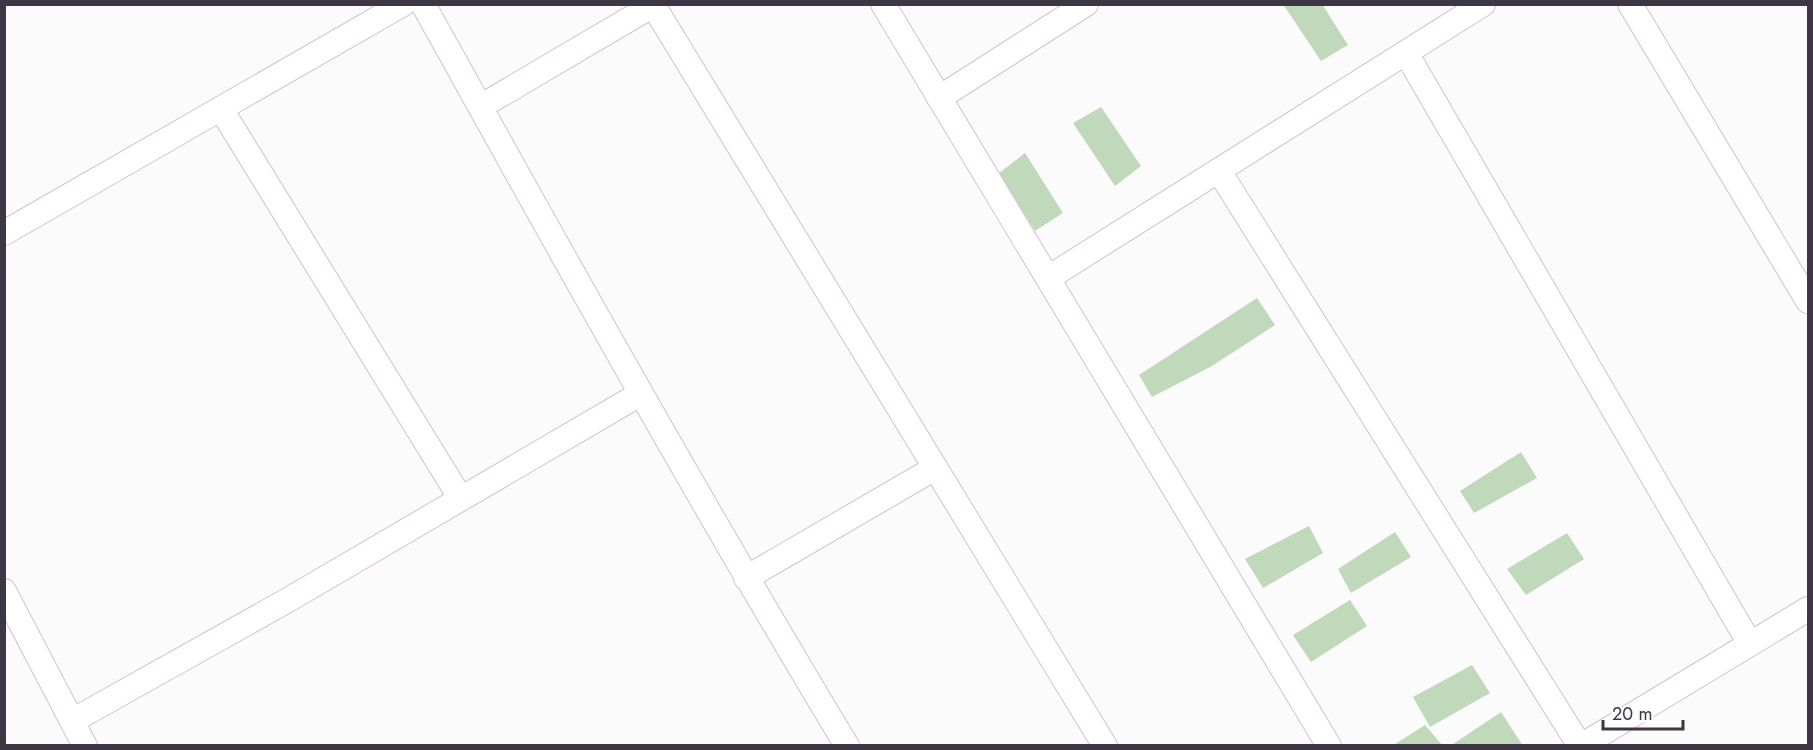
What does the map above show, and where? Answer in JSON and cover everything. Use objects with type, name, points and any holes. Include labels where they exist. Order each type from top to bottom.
[{"type":"street","points":[[4,233],[403,4]]},
{"type":"street","points":[[423,4],[640,394],[746,578],[847,746]]},
{"type":"street","points":[[883,4],[1329,746]]},
{"type":"street","points":[[939,98],[1086,4]]},
{"type":"street","points":[[1048,278],[1483,4]]},
{"type":"street","points":[[1630,4],[1809,301]]},
{"type":"street","points":[[480,107],[654,5],[1105,746]]},
{"type":"street","points":[[1406,53],[1750,644]]},
{"type":"street","points":[[221,109],[461,499]]},
{"type":"street","points":[[1219,171],[1580,746],[1809,609]]},
{"type":"street","points":[[72,721],[278,606],[640,394]]},
{"type":"street","points":[[746,578],[935,468]]},
{"type":"street","points":[[4,591],[85,746]]},
{"type":"building","points":[[1283,4],[1322,4],[1348,45],[1321,61]]},
{"type":"building","points":[[1101,107],[1141,166],[1115,186],[1073,123]]},
{"type":"building","points":[[1025,153],[1063,213],[1035,231],[999,173]]},
{"type":"building","points":[[1257,298],[1275,325],[1212,366],[1152,397],[1139,375]]},
{"type":"building","points":[[1521,452],[1537,478],[1474,513],[1460,491]]},
{"type":"building","points":[[1309,526],[1323,553],[1263,588],[1245,559]]},
{"type":"building","points":[[1395,532],[1411,557],[1351,593],[1338,569]]},
{"type":"building","points":[[1567,533],[1584,559],[1526,595],[1507,569]]},
{"type":"building","points":[[1350,600],[1367,626],[1311,662],[1293,635]]},
{"type":"building","points":[[1472,665],[1490,693],[1430,727],[1413,697]]},
{"type":"building","points":[[1501,712],[1523,746],[1450,746]]},
{"type":"building","points":[[1425,725],[1443,746],[1392,746]]}]
